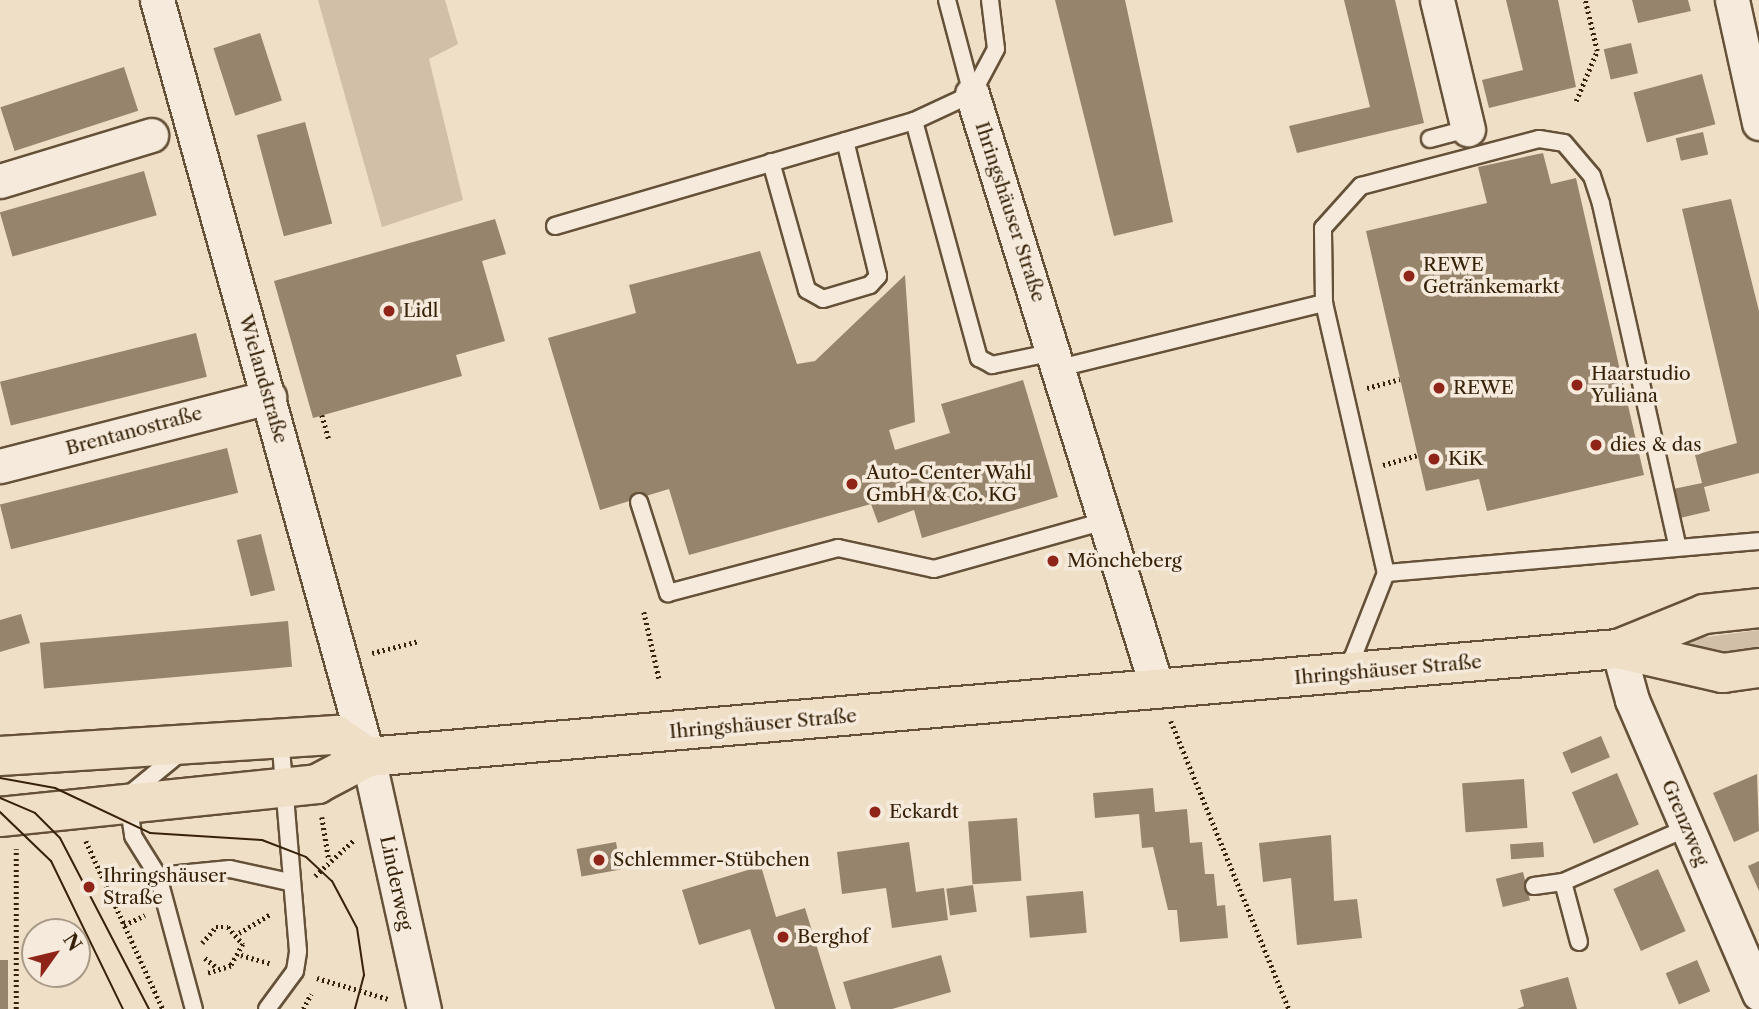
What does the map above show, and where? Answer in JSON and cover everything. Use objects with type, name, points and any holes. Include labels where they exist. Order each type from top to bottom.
[{"type":"main road","name":"Ihringshäuser Straße","points":[[3,817],[302,785],[368,757],[1158,691],[1618,649],[1704,614],[1759,608]]},
{"type":"main road","name":"Ihringshäuser Straße","points":[[1618,649],[1723,673],[1759,668]]},
{"type":"main road","points":[[0,756],[336,735],[368,757]]},
{"type":"street","name":"Wielandstraße","points":[[157,0],[368,757]]},
{"type":"street","points":[[1437,0],[1468,129]]},
{"type":"street","points":[[1732,0],[1759,123]]},
{"type":"street","name":"Ihringshäuser Straße","points":[[972,94],[1108,520],[1158,691]]},
{"type":"street","points":[[0,181],[150,135]]},
{"type":"street","name":"Brentanostraße","points":[[0,466],[269,397]]},
{"type":"street","name":"Grenzweg","points":[[1618,649],[1632,700],[1759,994]]},
{"type":"street","name":"Linderweg","points":[[368,757],[424,1009]]},
{"type":"lane","points":[[947,0],[972,94]]},
{"type":"lane","points":[[555,226],[914,121],[972,94],[996,49],[990,0]]},
{"type":"lane","points":[[914,121],[979,358],[992,365],[1057,360],[1324,303]]},
{"type":"lane","points":[[1430,139],[1468,129]]},
{"type":"lane","points":[[1346,674],[1386,573],[1324,303],[1323,228],[1361,186],[1539,139],[1564,143],[1592,176],[1601,204],[1677,545]]},
{"type":"lane","points":[[771,162],[807,290],[823,299],[870,285],[878,276],[845,141]]},
{"type":"lane","points":[[639,502],[668,593],[838,548],[934,569],[1108,520]]},
{"type":"lane","points":[[1386,573],[1677,545],[1759,541]]},
{"type":"lane","points":[[267,1009],[295,971],[289,882],[302,785],[280,738]]},
{"type":"lane","points":[[191,744],[130,794],[128,803],[133,836],[158,876],[194,1009]]},
{"type":"lane","points":[[1534,886],[1563,882],[1687,828]]},
{"type":"lane","points":[[158,876],[230,869],[289,882]]},
{"type":"lane","points":[[1563,882],[1579,942]]},
{"type":"path","points":[[1576,101],[1597,51],[1585,0]]},
{"type":"path","points":[[1344,394],[1400,379]]},
{"type":"path","points":[[322,415],[329,440]]},
{"type":"path","points":[[1362,470],[1417,455]]},
{"type":"path","points":[[643,612],[659,678]]},
{"type":"path","points":[[341,661],[419,641]]},
{"type":"path","points":[[1158,691],[1289,1009]]},
{"type":"path","points":[[302,785],[329,861]]},
{"type":"path","points":[[77,808],[79,828],[163,1009]]},
{"type":"path","points":[[3,817],[16,841],[16,1009]]},
{"type":"path","points":[[313,890],[310,881],[329,861],[382,818]]},
{"type":"path","points":[[239,933],[241,955],[231,966],[205,958],[205,934],[216,927],[239,933],[290,904]]},
{"type":"path","points":[[320,967],[320,979],[424,1009]]},
{"type":"shaded area","points":[[318,0],[445,0],[458,44],[429,59],[463,200],[382,227]]},
{"type":"shaded area","points":[[1759,630],[1759,649],[1693,654],[1691,639]]},
{"type":"building","points":[[1055,0],[1125,0],[1173,222],[1114,236]]},
{"type":"building","points":[[1344,0],[1395,0],[1424,123],[1297,153],[1289,126],[1370,107]]},
{"type":"building","points":[[1506,0],[1558,0],[1576,87],[1489,108],[1482,80],[1523,70]]},
{"type":"building","points":[[1632,0],[1688,0],[1691,11],[1638,23]]},
{"type":"building","points":[[260,33],[282,101],[235,116],[213,48]]},
{"type":"building","points":[[1631,43],[1638,73],[1611,80],[1604,49]]},
{"type":"building","points":[[124,67],[138,111],[15,151],[0,107]]},
{"type":"building","points":[[1702,74],[1715,124],[1647,143],[1633,92]]},
{"type":"building","points":[[305,122],[332,223],[284,236],[257,135]]},
{"type":"building","points":[[1703,132],[1708,154],[1681,161],[1676,138]]},
{"type":"building","points":[[1543,153],[1551,184],[1576,178],[1644,475],[1487,511],[1479,479],[1426,491],[1366,231],[1487,203],[1478,167]]},
{"type":"building","points":[[144,171],[157,215],[12,257],[0,212]]},
{"type":"building","points":[[1731,199],[1759,311],[1759,473],[1704,487],[1710,511],[1680,518],[1673,489],[1702,483],[1695,455],[1737,443],[1682,209]]},
{"type":"building","name":"Lidl","points":[[495,219],[506,254],[482,261],[505,341],[456,355],[462,376],[313,418],[274,281]]},
{"type":"building","points":[[760,251],[797,364],[815,361],[905,275],[915,422],[889,430],[895,450],[950,433],[941,404],[1023,380],[1058,497],[922,538],[914,510],[878,523],[871,504],[689,555],[669,489],[600,510],[548,338],[636,313],[629,285]]},
{"type":"building","points":[[196,333],[207,377],[11,426],[0,382]]},
{"type":"building","points":[[227,448],[238,493],[11,549],[0,505]]},
{"type":"building","points":[[261,534],[275,590],[251,596],[237,540]]},
{"type":"building","points":[[21,614],[30,643],[0,652],[0,620]]},
{"type":"building","points":[[288,621],[292,667],[44,689],[40,643]]},
{"type":"building","points":[[1601,736],[1610,757],[1571,774],[1562,752]]},
{"type":"building","points":[[1617,773],[1639,825],[1594,844],[1572,792]]},
{"type":"building","points":[[1757,774],[1759,831],[1734,842],[1713,793]]},
{"type":"building","points":[[1524,779],[1527,828],[1466,832],[1462,783]]},
{"type":"building","points":[[1153,788],[1155,812],[1187,809],[1190,843],[1202,842],[1205,874],[1214,874],[1217,906],[1225,905],[1228,938],[1180,942],[1177,910],[1168,910],[1153,847],[1142,848],[1139,814],[1095,818],[1093,793]]},
{"type":"building","points":[[1017,818],[1021,881],[973,884],[968,821]]},
{"type":"building","points":[[1331,835],[1334,901],[1357,899],[1362,938],[1297,945],[1291,878],[1263,882],[1259,843]]},
{"type":"building","name":"Schlemmer-Stübchen","points":[[616,842],[621,870],[581,877],[577,849]]},
{"type":"building","points":[[909,842],[916,892],[944,888],[948,920],[892,928],[886,888],[842,894],[837,852]]},
{"type":"building","points":[[1543,842],[1544,857],[1511,859],[1510,844]]},
{"type":"building","points":[[1759,861],[1759,891],[1748,866]]},
{"type":"building","name":"Berghof","points":[[761,866],[776,917],[805,908],[836,1009],[775,1009],[750,929],[699,945],[682,890]]},
{"type":"building","points":[[1658,869],[1686,931],[1641,951],[1613,889]]},
{"type":"building","points":[[1523,872],[1530,900],[1503,907],[1496,879]]},
{"type":"building","points":[[973,885],[977,912],[950,915],[946,889]]},
{"type":"building","points":[[1083,891],[1087,933],[1030,938],[1026,896]]},
{"type":"building","points":[[941,955],[951,992],[892,1009],[851,1009],[843,982]]},
{"type":"building","points":[[0,960],[8,960],[8,1009],[0,1009]]},
{"type":"building","points":[[1697,960],[1710,991],[1679,1005],[1666,973]]},
{"type":"building","points":[[1568,977],[1577,1009],[1517,1009],[1524,1006],[1520,990]]},
{"type":"tram line","points":[[0,778],[55,788],[150,833],[262,840],[306,857],[332,881],[357,928],[364,975],[355,1009]]},
{"type":"tram line","points":[[0,798],[35,813],[60,838],[149,1009]]},
{"type":"tram line","points":[[0,812],[51,861],[123,1009]]},
{"type":"place","name":"REWE Getränkemarkt","points":[[1409,276]]},
{"type":"place","name":"Lidl","points":[[389,311]]},
{"type":"place","name":"Haarstudio Yuliana","points":[[1577,385]]},
{"type":"place","name":"REWE","points":[[1439,388]]},
{"type":"place","name":"dies & das","points":[[1596,445]]},
{"type":"place","name":"KiK","points":[[1434,459]]},
{"type":"place","name":"Auto-Center Wahl GmbH & Co. KG","points":[[852,484]]},
{"type":"place","name":"Möncheberg","points":[[1053,561]]},
{"type":"place","name":"Eckardt","points":[[875,812]]},
{"type":"place","name":"Schlemmer-Stübchen","points":[[599,860]]},
{"type":"place","name":"Ihringshäuser Straße","points":[[89,887]]},
{"type":"place","name":"Berghof","points":[[783,937]]}]
